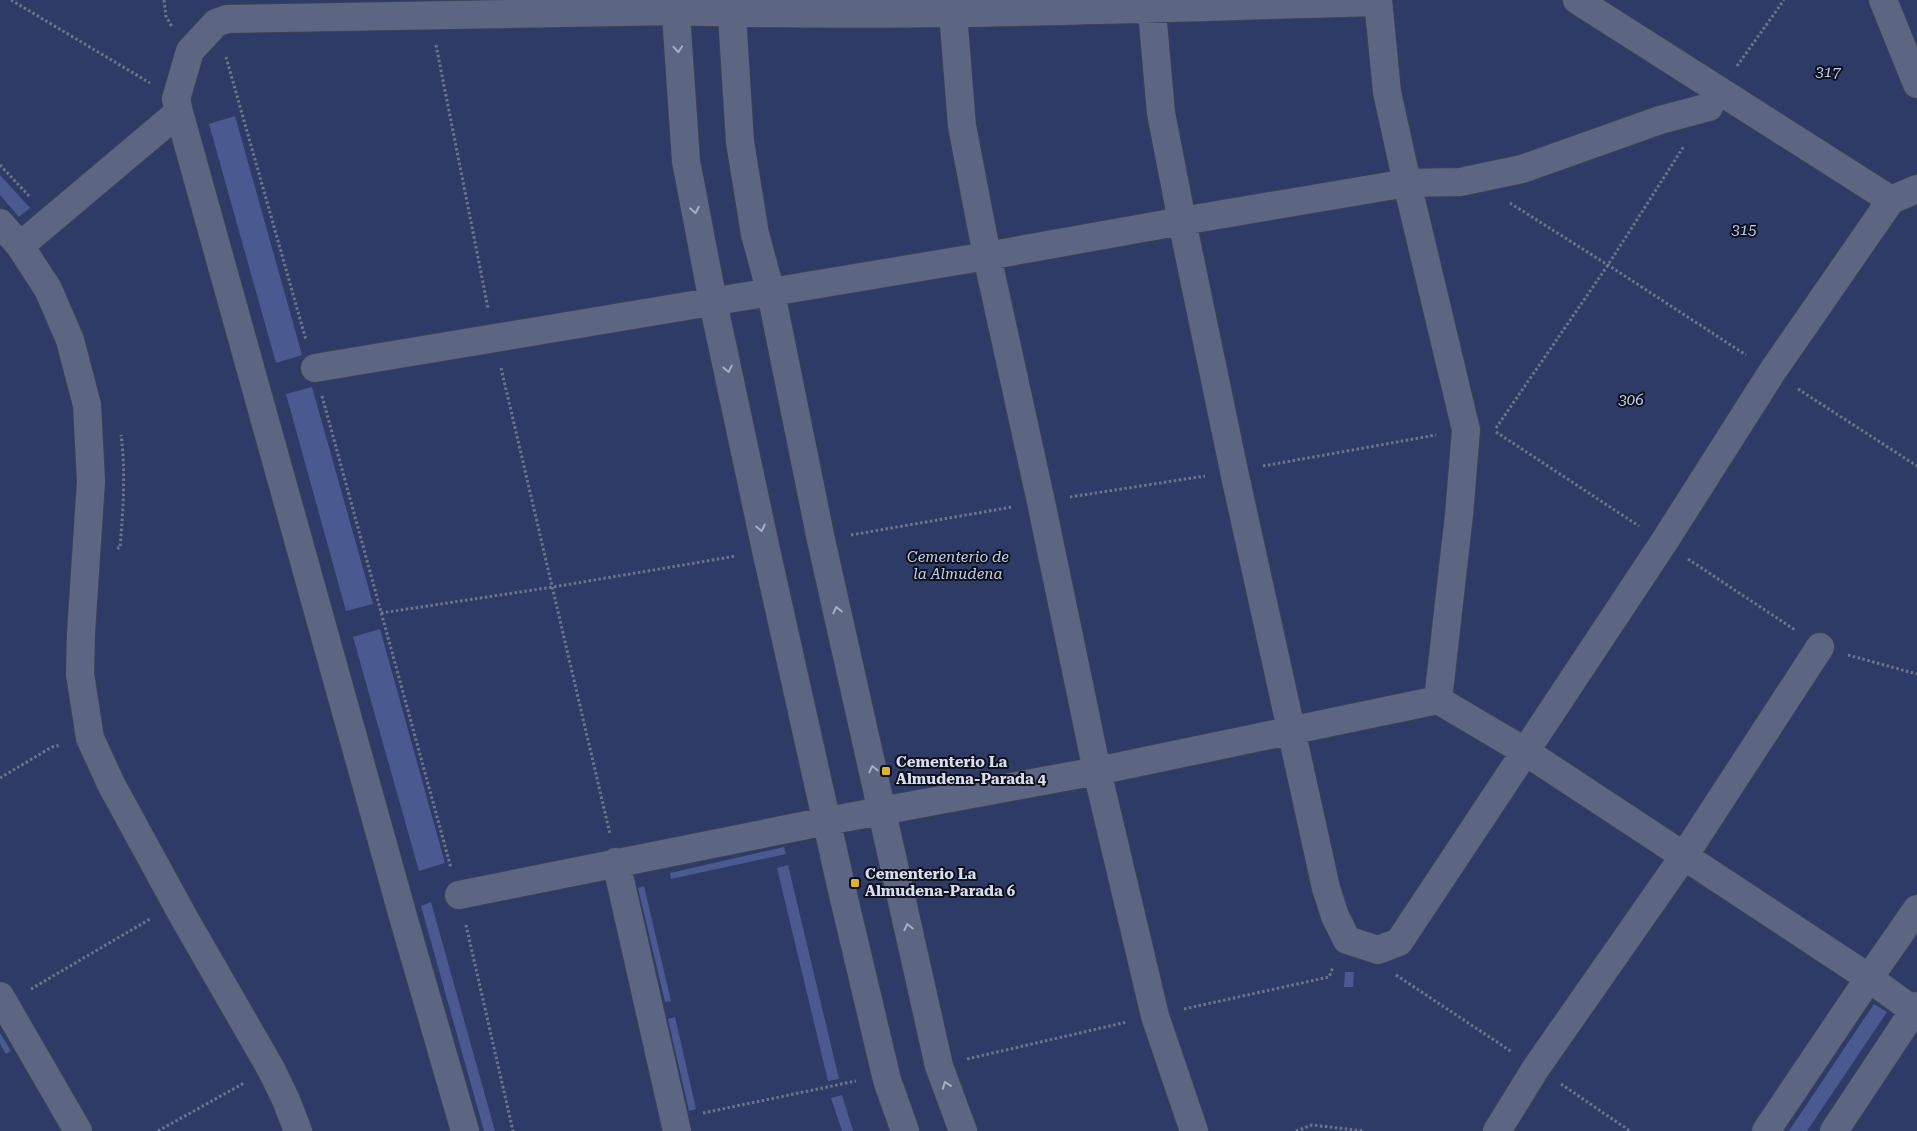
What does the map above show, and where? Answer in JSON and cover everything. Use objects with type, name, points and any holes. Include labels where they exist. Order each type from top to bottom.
[{"type":"lane","points":[[1577,0],[1714,99],[1891,200]]},
{"type":"lane","points":[[1882,0],[1917,84]]},
{"type":"lane","points":[[465,1131],[178,106],[190,51],[216,23],[227,19],[430,15],[675,6],[952,6],[1378,1],[1388,92],[1407,183],[1466,430],[1459,515],[1438,700]]},
{"type":"lane","points":[[1151,4],[1161,113],[1182,221],[1234,471],[1326,888],[1335,916],[1347,940],[1378,950],[1399,942],[1664,542],[1772,372],[1891,200],[1917,189]]},
{"type":"lane","points":[[675,6],[686,161],[713,302],[827,821],[887,1080],[905,1131]]},
{"type":"lane","points":[[732,6],[740,142],[755,234],[771,293],[821,540],[939,1066],[963,1131]]},
{"type":"lane","points":[[952,6],[962,126],[987,256],[1097,771],[1155,1016],[1194,1131]]},
{"type":"lane","points":[[314,368],[771,293],[1407,183],[1460,182],[1522,169],[1714,99]]},
{"type":"lane","points":[[20,246],[178,106]]},
{"type":"lane","points":[[0,223],[20,246],[48,289],[66,332],[87,406],[91,481],[80,674],[90,738],[111,784],[176,903],[271,1068],[298,1131]]},
{"type":"lane","points":[[1497,1131],[1536,1068],[1684,856],[1820,646]]},
{"type":"lane","points":[[459,895],[616,862],[1097,771],[1438,700],[1526,752],[1916,1010],[1834,1131]]},
{"type":"lane","points":[[616,862],[686,1123]]},
{"type":"lane","points":[[1766,1131],[1917,910]]},
{"type":"lane","points":[[2,1001],[78,1131]]},
{"type":"path","points":[[11,0],[178,106]]},
{"type":"path","points":[[1784,0],[1714,99],[1608,265],[1494,430],[1820,646],[1917,674]]},
{"type":"path","points":[[430,15],[494,338],[616,862]]},
{"type":"path","points":[[216,23],[314,368],[459,895],[513,1131]]},
{"type":"path","points":[[0,164],[30,197]]},
{"type":"path","points":[[1507,202],[1608,265],[1917,466]]},
{"type":"path","points":[[821,540],[1466,430]]},
{"type":"path","points":[[120,548],[123,508]]},
{"type":"path","points":[[381,613],[553,588],[766,550]]},
{"type":"path","points":[[0,778],[52,748],[90,738]]},
{"type":"path","points":[[2,1001],[176,903]]},
{"type":"path","points":[[1378,950],[1393,973],[1630,1131]]},
{"type":"path","points":[[158,1131],[271,1068]]},
{"type":"path","points":[[686,1123],[848,1083]]},
{"type":"path","points":[[1296,1131],[1312,1125],[1364,1131]]},
{"type":"green space","name":"Cementerio de la Almudena","points":[[0,0],[1917,0],[1917,1131],[0,1131]]},
{"type":"building","points":[[235,116],[302,355],[276,363],[209,124]]},
{"type":"building","points":[[0,175],[30,208],[19,217],[0,195]]},
{"type":"building","points":[[312,387],[373,604],[346,611],[286,394]]},
{"type":"building","points":[[380,629],[445,863],[419,871],[353,637]]},
{"type":"building","points":[[784,847],[786,854],[671,879],[670,873]]},
{"type":"building","points":[[788,865],[839,1079],[828,1081],[777,868]]},
{"type":"building","points":[[644,886],[671,1001],[665,1002],[638,888]]},
{"type":"building","points":[[431,902],[495,1131],[484,1131],[421,906]]},
{"type":"building","points":[[1345,972],[1354,972],[1353,987],[1344,987]]},
{"type":"building","points":[[1874,1004],[1887,1012],[1807,1131],[1789,1131]]},
{"type":"building","points":[[675,1017],[696,1109],[689,1111],[668,1019]]},
{"type":"building","points":[[0,1033],[11,1051],[6,1054],[0,1044]]},
{"type":"building","points":[[842,1095],[853,1131],[842,1131],[831,1098]]},
{"type":"place","name":"Cementerio La Almudena-Parada 4","points":[[886,771]]},
{"type":"place","name":"Cementerio La Almudena-Parada 6","points":[[855,883]]},
{"type":"park label","name":"317","points":[[1828,72]]},
{"type":"park label","name":"315","points":[[1744,230]]},
{"type":"park label","name":"306","points":[[1631,400]]}]
